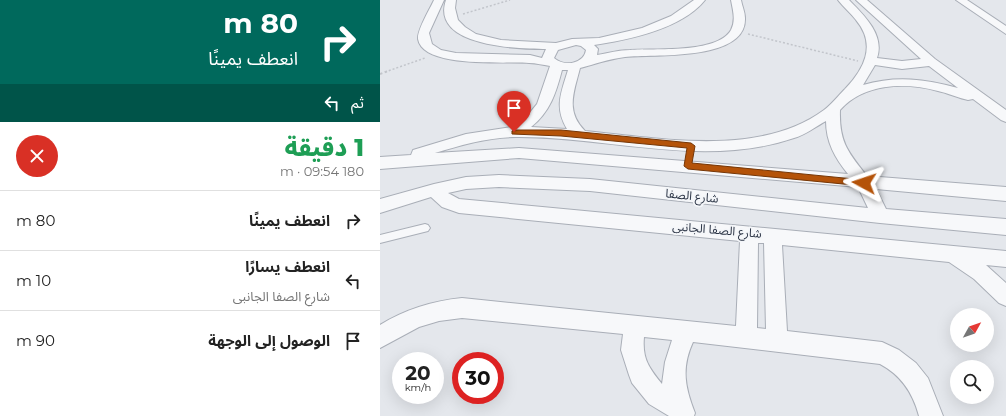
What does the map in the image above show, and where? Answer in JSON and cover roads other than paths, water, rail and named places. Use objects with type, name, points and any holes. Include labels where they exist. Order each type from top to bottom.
[{"type":"street","points":[[439,0],[424,34],[424,40],[427,46],[437,53],[470,57],[530,59],[554,64],[580,64],[611,56],[637,53],[670,54],[704,49],[729,38],[736,31],[740,20],[740,10],[736,0]]},
{"type":"street","points":[[451,0],[449,10],[453,21],[468,34],[488,41],[558,46],[576,42],[584,43],[632,35],[674,19],[700,0]]},
{"type":"street","points":[[843,0],[867,25],[872,34],[874,52],[864,76],[848,97]]},
{"type":"street","points":[[861,0],[931,62],[986,104],[1006,117]]},
{"type":"street","points":[[961,0],[1006,31]]},
{"type":"street","points":[[424,34],[453,21]]},
{"type":"street","points":[[632,35],[629,39],[629,44],[637,53]]},
{"type":"street","points":[[470,57],[484,50],[488,41]]},
{"type":"street","points":[[581,136],[572,128],[565,111],[565,103],[580,64],[591,58],[592,49],[584,43]]},
{"type":"street","points":[[554,64],[548,59],[548,54],[558,46]]},
{"type":"street","points":[[870,62],[902,64],[931,62]]},
{"type":"street","points":[[514,132],[534,119],[542,111],[546,102],[554,64]]},
{"type":"street","points":[[399,162],[429,150],[458,141],[487,135],[514,132],[561,133],[691,146],[736,146],[782,137],[802,130],[820,121],[848,97],[859,90],[874,85],[908,82],[947,89],[986,104]]},
{"type":"street","points":[[833,110],[832,126],[836,144],[847,163],[864,183],[880,216]]},
{"type":"street","points":[[688,166],[691,146]]},
{"type":"street","points":[[380,163],[519,153],[688,166],[864,183],[1006,194]]},
{"type":"street","name":"شارع الصفا","points":[[380,206],[434,190],[466,183],[535,182],[590,185],[880,216],[1006,227]]},
{"type":"street","name":"شارع الصفا الجانبى","points":[[434,190],[439,197],[448,203],[459,206],[1006,259]]},
{"type":"street","points":[[746,338],[748,233]]},
{"type":"street","points":[[773,236],[777,342]]},
{"type":"street","points":[[952,254],[981,273],[1006,296]]},
{"type":"street","points":[[380,337],[406,320],[436,310],[462,308],[634,325],[882,353],[897,360],[911,372],[922,388],[931,416]]},
{"type":"street","points":[[634,325],[632,350],[640,375],[657,396],[683,412]]},
{"type":"street","points":[[683,412],[674,388],[674,367],[678,348],[687,332]]},
{"type":"lane","points":[[380,239],[425,228]]}]
